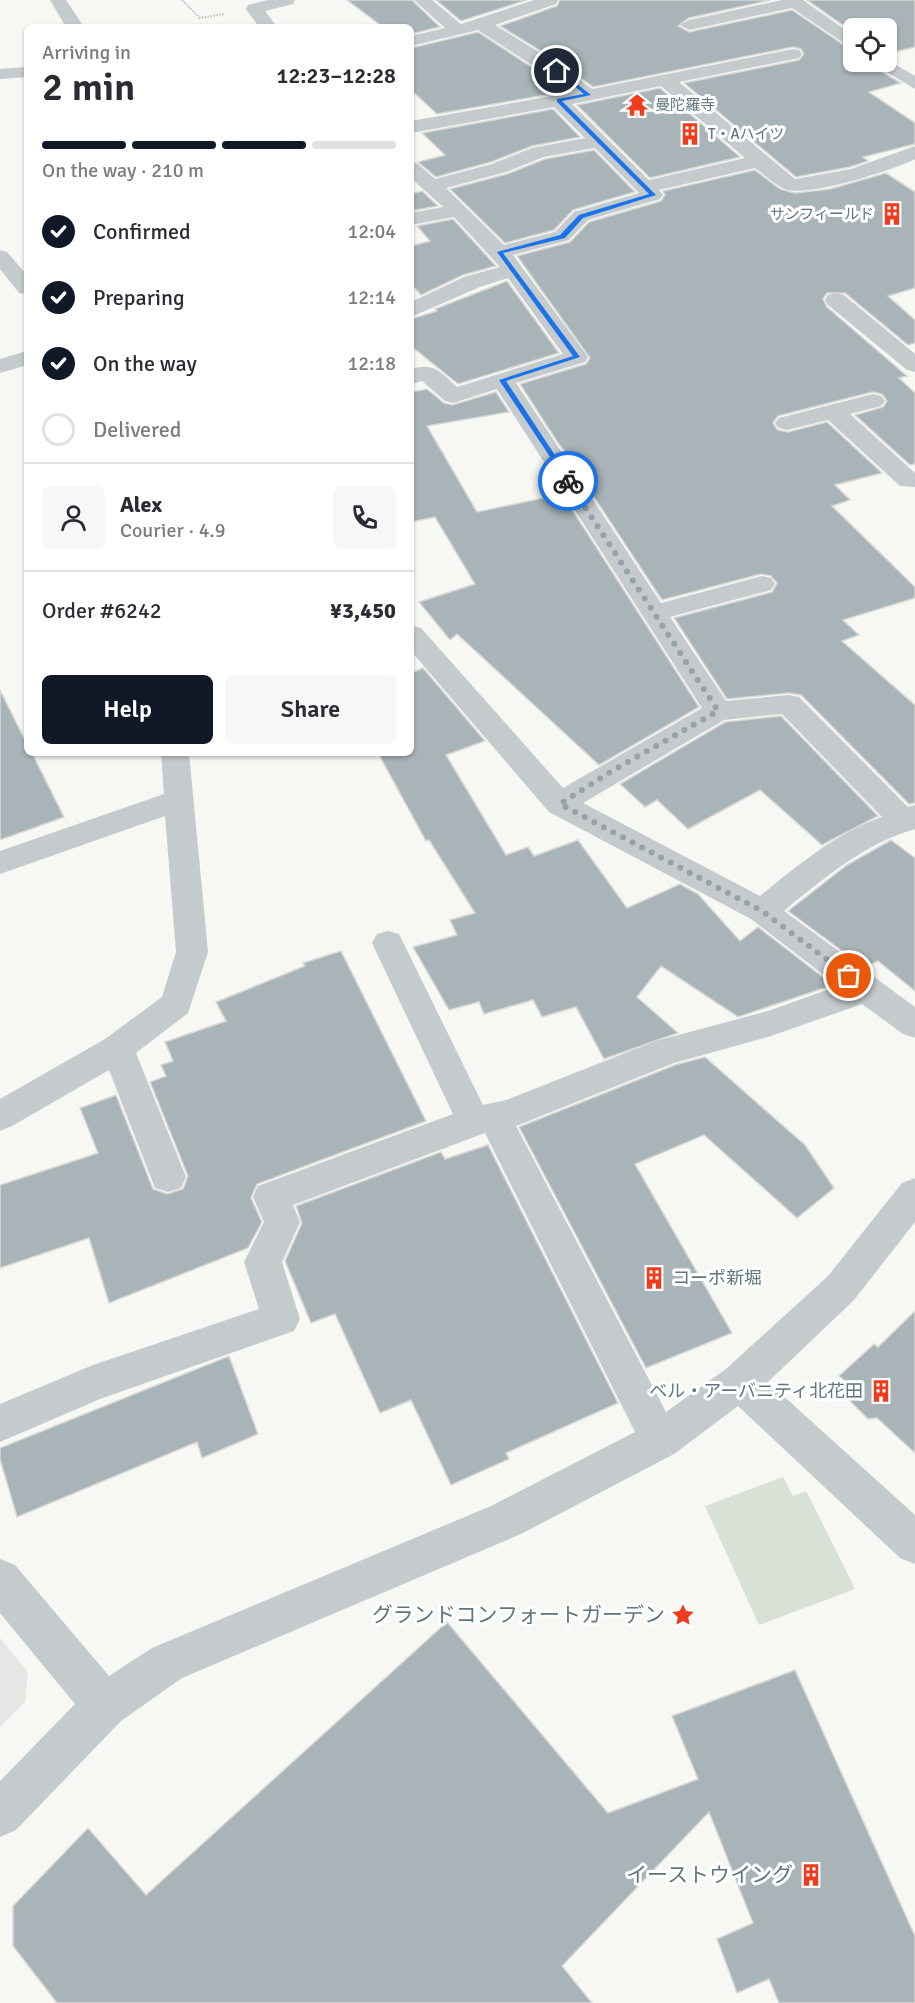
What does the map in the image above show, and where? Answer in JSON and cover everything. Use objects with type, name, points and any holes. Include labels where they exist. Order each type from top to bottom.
[{"type":"street","points":[[58,0],[73,24]]},
{"type":"street","points":[[266,24],[254,9],[287,0]]},
{"type":"street","points":[[422,0],[459,30]]},
{"type":"street","points":[[414,40],[481,24],[550,0]]},
{"type":"street","points":[[689,25],[794,1],[843,37]]},
{"type":"street","points":[[481,24],[557,71],[589,95]]},
{"type":"street","points":[[414,126],[589,95],[793,54]]},
{"type":"street","points":[[0,74],[24,72]]},
{"type":"street","points":[[895,72],[915,84]]},
{"type":"street","points":[[664,80],[791,185],[811,184],[900,160],[915,152]]},
{"type":"street","points":[[414,309],[472,282],[507,261],[562,237],[581,216],[653,195],[558,100]]},
{"type":"street","points":[[432,186],[499,168],[540,153],[601,141]]},
{"type":"street","points":[[645,187],[759,161],[765,165]]},
{"type":"street","points":[[414,171],[459,210],[507,261],[577,357],[453,396],[426,372],[414,376]]},
{"type":"street","points":[[414,218],[459,210]]},
{"type":"street","points":[[6,253],[24,283]]},
{"type":"street","points":[[836,300],[915,365]]},
{"type":"street","points":[[0,366],[24,359]]},
{"type":"street","points":[[502,380],[718,711]]},
{"type":"street","points":[[787,423],[873,401]]},
{"type":"street","points":[[833,411],[913,482]]},
{"type":"street","points":[[654,613],[762,584]]},
{"type":"street","points":[[414,641],[560,804],[762,911],[915,1025]]},
{"type":"street","points":[[560,804],[612,771],[718,711],[789,704],[909,818],[875,831],[829,857],[762,911]]},
{"type":"street","points":[[0,1116],[117,1049],[176,1004],[192,952],[175,756]]},
{"type":"street","points":[[0,863],[179,800]]},
{"type":"street","points":[[388,943],[660,1440]]},
{"type":"street","points":[[0,1424],[93,1383],[280,1319],[263,1262],[282,1222],[272,1197],[484,1119],[509,1114],[668,1051],[771,1023],[866,989]]},
{"type":"street","points":[[117,1049],[168,1177]]},
{"type":"street","points":[[0,1814],[105,1706],[166,1664],[506,1520],[660,1440],[740,1382],[841,1287],[915,1194]]},
{"type":"street","points":[[740,1382],[915,1544]]},
{"type":"street","points":[[0,1580],[105,1706]]},
{"type":"path","points":[[182,0],[200,18],[254,9]]},
{"type":"shaded area","points":[[783,1477],[793,1496],[806,1491],[855,1589],[759,1625],[705,1506]]},
{"type":"shaded area","points":[[0,1638],[28,1672],[25,1702],[0,1727]]},
{"type":"building","points":[[347,0],[412,0],[440,27],[414,33],[414,24],[379,24]]},
{"type":"building","points":[[436,0],[527,0],[461,21]]},
{"type":"building","points":[[560,0],[771,0],[689,18],[678,26],[689,32],[792,10],[843,45],[843,72],[882,72],[901,83],[869,92],[915,123],[915,144],[863,157],[868,161],[850,167],[796,177],[684,83],[799,60],[804,54],[801,49],[793,47],[593,87],[564,65],[500,26],[557,6]]},
{"type":"building","points":[[807,0],[915,0],[915,47],[897,51],[897,18],[843,18],[843,25]]},
{"type":"building","points":[[478,32],[568,91],[437,114],[414,93],[414,47]]},
{"type":"building","points":[[660,88],[740,157],[650,178],[577,105]]},
{"type":"building","points":[[553,109],[580,137],[532,146],[491,162],[436,177],[418,162],[445,155],[422,133]]},
{"type":"building","points":[[594,150],[635,192],[573,210],[554,230],[505,243],[450,189],[507,174],[545,159]]},
{"type":"building","points":[[755,170],[780,189],[795,193],[830,189],[886,173],[915,192],[915,288],[888,296],[915,320],[915,343],[908,345],[845,293],[827,293],[823,299],[827,307],[907,376],[899,378],[915,393],[915,464],[910,465],[855,415],[883,407],[887,401],[882,394],[872,392],[778,416],[773,423],[778,430],[788,432],[827,422],[882,473],[835,485],[850,500],[832,506],[915,587],[915,598],[843,620],[859,635],[842,641],[915,705],[915,803],[909,804],[801,695],[789,693],[727,699],[674,618],[772,592],[777,583],[771,576],[761,574],[662,600],[588,488],[594,487],[558,443],[520,384],[586,364],[590,358],[517,256],[570,242],[589,222],[661,201],[665,195],[663,191]]},
{"type":"building","points":[[422,191],[438,206],[414,210],[414,193]]},
{"type":"building","points":[[453,219],[496,266],[463,275],[421,295],[414,287],[414,245],[430,241],[417,226]]},
{"type":"building","points":[[507,281],[559,353],[458,384],[414,348],[414,318],[437,311],[435,309]]},
{"type":"building","points":[[427,389],[444,403],[452,405],[496,392],[509,412],[427,426],[477,512],[562,494],[699,707],[599,765],[457,634],[450,640],[419,602],[475,584],[435,517],[414,521],[414,391]]},
{"type":"building","points":[[423,668],[485,741],[446,755],[506,855],[528,847],[534,856],[578,840],[627,908],[680,884],[698,894],[740,941],[758,927],[833,985],[738,1017],[661,966],[637,997],[678,1033],[604,1059],[576,1007],[542,1017],[533,1000],[484,1014],[479,1002],[449,1010],[413,947],[457,935],[450,920],[475,913],[429,840],[426,841],[380,756],[414,756],[414,672]]},
{"type":"building","points":[[0,690],[24,738],[24,756],[34,756],[64,817],[0,840]]},
{"type":"building","points":[[781,716],[878,816],[822,845],[760,790],[688,829],[657,800],[645,807],[620,784],[725,722]]},
{"type":"building","points":[[891,840],[915,858],[915,991],[878,961],[864,967],[788,911],[847,865]]},
{"type":"building","points":[[341,951],[426,1121],[257,1184],[251,1198],[262,1222],[248,1248],[109,1303],[89,1238],[0,1268],[0,1185],[98,1153],[80,1108],[116,1095],[153,1189],[167,1194],[183,1189],[188,1176],[150,1082],[166,1076],[161,1065],[173,1061],[165,1042],[226,1021],[216,1002],[305,966],[303,963]]},
{"type":"building","points":[[705,1057],[805,1145],[834,1188],[797,1218],[704,1135],[635,1164],[732,1333],[646,1368],[519,1127],[675,1065]]},
{"type":"building","points":[[488,1145],[618,1403],[506,1453],[509,1459],[451,1485],[411,1400],[380,1413],[335,1314],[311,1323],[285,1261],[302,1223],[296,1206],[441,1152],[445,1159]]},
{"type":"building","name":"ベル・アーバニティ北花田","points":[[915,1311],[915,1453],[877,1418],[868,1419],[846,1397],[850,1385],[839,1376],[874,1344],[878,1347]]},
{"type":"building","points":[[229,1356],[258,1434],[202,1458],[197,1442],[17,1517],[0,1459],[0,1448]]},
{"type":"building","points":[[447,1622],[608,1813],[698,1779],[672,1716],[795,1670],[915,1936],[915,2003],[779,2003],[769,1979],[737,1993],[717,1939],[753,1923],[709,1812],[562,1966],[592,2003],[57,2003],[13,1946],[13,1906],[88,1828],[146,1895]]},
{"type":"way so far","points":[[568,481],[718,711],[612,771],[560,804],[762,911],[849,976]]},
{"type":"place","name":"曼陀羅寺","points":[[637,105]]},
{"type":"place","name":"T・Aハイツ","points":[[690,134]]},
{"type":"place","name":"サンフィールド","points":[[892,214]]},
{"type":"place","name":"コーポ新堀","points":[[654,1278]]},
{"type":"place","name":"ベル・アーバニティ北花田","points":[[881,1391]]},
{"type":"place","name":"グランドコンフォートガーデン","points":[[683,1615]]},
{"type":"place","name":"イーストウイング","points":[[811,1875]]},
{"type":"route","points":[[557,71],[589,95],[558,100],[653,195],[581,216],[562,237],[500,252],[542,306],[577,357],[502,380],[568,481]]}]
